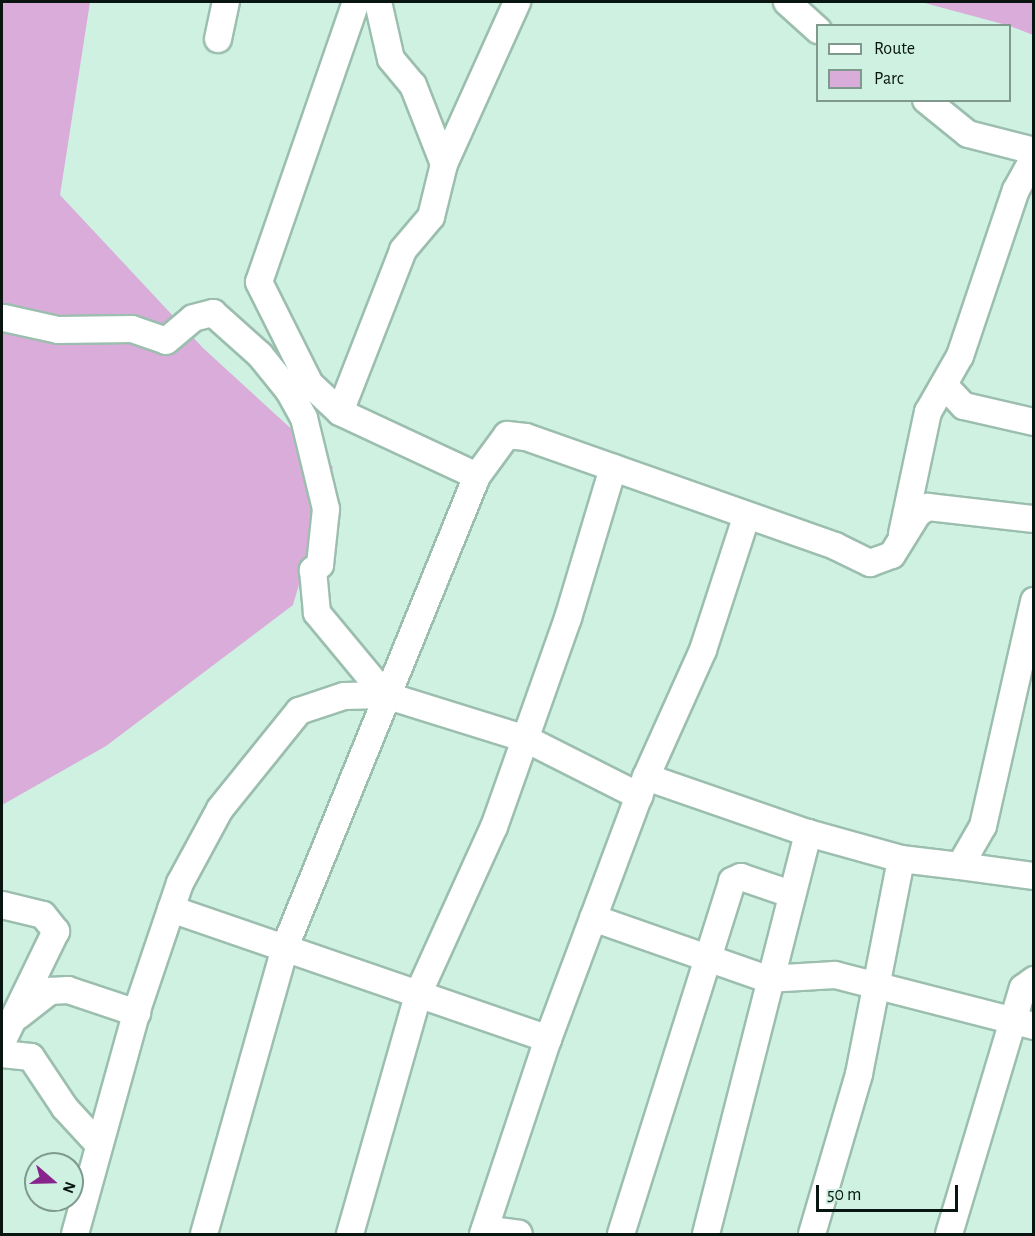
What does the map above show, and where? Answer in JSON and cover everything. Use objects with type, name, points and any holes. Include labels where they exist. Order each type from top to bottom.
[{"type":"street","points":[[218,39],[226,2]]},
{"type":"street","points":[[356,2],[259,282],[298,385],[326,509],[320,565],[313,570],[317,613],[385,695]]},
{"type":"street","points":[[378,2],[385,15],[391,59],[417,93],[444,164]]},
{"type":"street","points":[[340,412],[403,250],[430,217],[444,164],[517,2]]},
{"type":"street","points":[[787,2],[816,28]]},
{"type":"street","points":[[928,102],[968,134],[1034,151]]},
{"type":"street","points":[[901,538],[908,483],[928,412],[946,387],[1016,190],[1034,158]]},
{"type":"street","points":[[4,318],[58,330],[132,329],[166,341],[193,318],[213,314],[298,385],[340,412],[477,476]]},
{"type":"street","points":[[946,387],[964,406],[1034,422]]},
{"type":"street","points":[[204,1234],[285,947],[385,695],[477,476],[507,435],[613,468],[747,518],[835,546],[870,563],[892,555],[901,538],[928,507],[1034,519]]},
{"type":"street","points":[[350,1234],[419,992],[494,827],[526,739],[613,468]]},
{"type":"street","points":[[519,1234],[484,1232],[548,1039],[642,786],[703,650],[747,518]]},
{"type":"street","points":[[960,866],[983,826],[1034,601]]},
{"type":"street","points":[[75,1234],[137,1013],[171,909],[220,809],[299,711],[344,696],[385,695],[526,739],[642,786],[901,859],[1034,876]]},
{"type":"street","points":[[706,1234],[767,979],[808,833]]},
{"type":"street","points":[[812,1234],[859,1074],[901,859]]},
{"type":"street","points":[[621,1234],[704,960],[735,876],[791,894]]},
{"type":"street","points":[[2,905],[43,915],[56,931],[18,1016],[2,1042]]},
{"type":"street","points":[[171,909],[419,992],[548,1039]]},
{"type":"street","points":[[593,918],[704,960],[767,979],[814,974],[876,984],[1023,1025]]},
{"type":"street","points":[[949,1234],[1023,1025],[1023,988],[1034,981]]},
{"type":"street","points":[[18,1016],[50,991],[68,990],[137,1013]]},
{"type":"street","points":[[2,1054],[31,1057],[65,1108],[99,1145]]},
{"type":"green space","points":[[2,2],[90,2],[60,195],[203,348],[333,467],[293,605],[106,746],[2,805]]},
{"type":"green space","points":[[921,2],[1033,2],[1033,35],[1011,26],[1011,24],[1003,24]]}]
